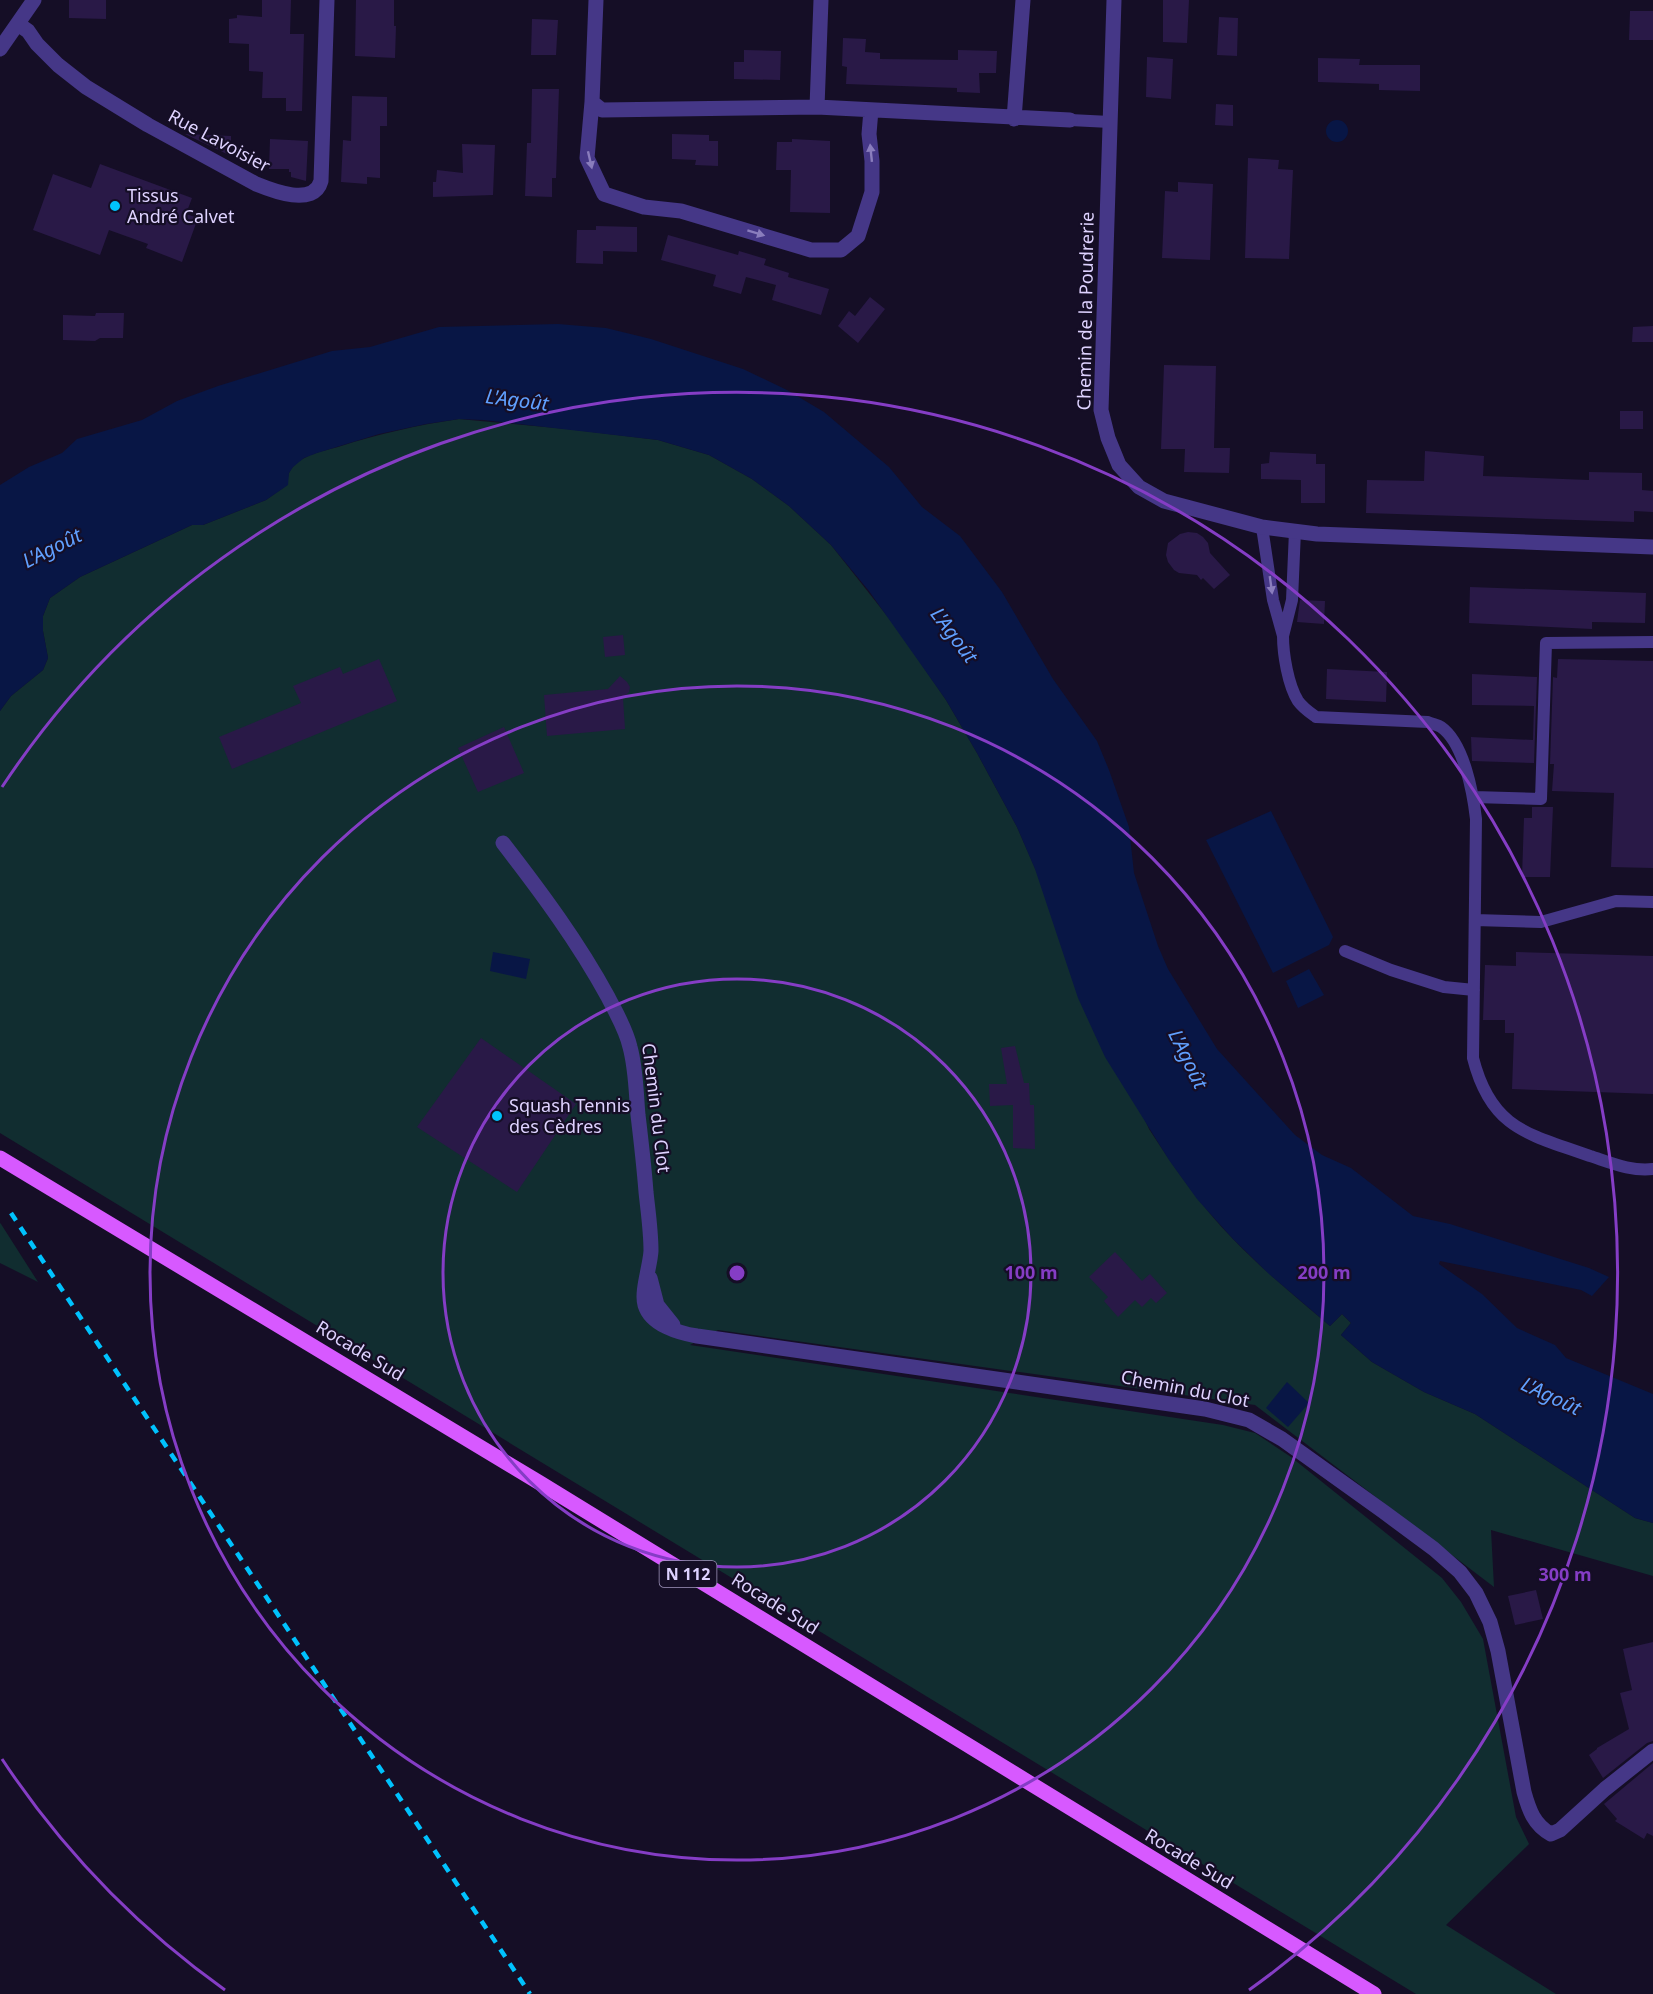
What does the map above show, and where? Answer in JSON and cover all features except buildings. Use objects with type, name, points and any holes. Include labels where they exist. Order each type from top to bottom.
[{"type":"main road","name":"Rocade Sud","points":[[0,1158],[482,1448],[1374,1994]]},
{"type":"street","points":[[0,49],[9,29],[34,0]]},
{"type":"street","name":"Rue Lavoisier","points":[[9,29],[28,31],[37,44],[58,65],[107,100],[256,184],[279,193],[310,195],[316,193],[321,181],[327,0]]},
{"type":"street","points":[[596,0],[592,102],[587,158],[604,194],[644,207],[681,211],[811,250],[841,250],[858,236],[872,192],[869,134],[871,110]]},
{"type":"street","points":[[817,107],[821,0]]},
{"type":"street","points":[[1014,119],[1023,0]]},
{"type":"street","name":"Chemin de la Poudrerie","points":[[1114,0],[1101,410],[1108,438],[1119,465],[1139,487],[1164,501],[1262,527],[1317,534],[1653,547]]},
{"type":"street","points":[[592,102],[602,110],[817,107],[1014,119],[1070,120]]},
{"type":"street","name":"Chemin du Clot","points":[[503,843],[573,938],[623,1026],[630,1047],[636,1080],[651,1249],[649,1271],[657,1305],[682,1333],[1205,1409],[1249,1420],[1265,1428],[1334,1474],[1434,1549],[1468,1581],[1484,1607],[1498,1651],[1527,1803],[1538,1825],[1551,1834],[1560,1830],[1605,1789],[1653,1751]]},
{"type":"lane","points":[[1070,120],[1110,122]]},
{"type":"lane","points":[[1262,527],[1273,600],[1283,636],[1284,655],[1294,693],[1305,710],[1316,717],[1428,722],[1440,726],[1452,738],[1463,762],[1474,796],[1477,851],[1473,1058],[1484,1091],[1506,1119],[1526,1133],[1616,1165],[1653,1170]]},
{"type":"lane","points":[[1283,636],[1292,600],[1295,531]]},
{"type":"lane","points":[[1474,796],[1541,799],[1546,643],[1653,642]]},
{"type":"lane","points":[[1475,920],[1541,922],[1616,901],[1653,902]]},
{"type":"lane","points":[[1345,951],[1391,970],[1444,987],[1474,990]]},
{"type":"green space","points":[[459,419],[658,440],[709,455],[752,479],[789,506],[831,545],[895,626],[946,700],[1017,827],[1149,1129],[1178,1172],[1210,1213],[1256,1262],[1330,1326],[1342,1314],[1351,1323],[1341,1335],[1372,1362],[1424,1392],[1475,1414],[1635,1518],[1653,1523],[1653,1576],[1491,1530],[1494,1587],[1255,1405],[718,1330],[690,1345],[1223,1425],[1255,1433],[1291,1457],[1442,1578],[1461,1602],[1483,1639],[1516,1817],[1529,1844],[1446,1925],[1556,1994],[1416,1994],[0,1133],[0,711],[11,696],[43,670],[48,658],[43,616],[50,598],[80,577],[192,525],[203,525],[266,500],[287,485],[291,470],[307,457],[383,434]]},
{"type":"green space","points":[[1,1224],[38,1282],[0,1263]]},
{"type":"water","points":[[1337,120],[1345,123],[1348,131],[1345,139],[1337,142],[1329,139],[1326,131],[1329,123]]},
{"type":"water","name":"L'Agoût","points":[[558,324],[606,328],[651,339],[743,369],[787,390],[824,412],[889,467],[922,507],[960,536],[1002,592],[1053,679],[1097,741],[1129,827],[1134,873],[1158,946],[1168,969],[1217,1049],[1295,1135],[1322,1155],[1351,1168],[1413,1216],[1450,1224],[1589,1268],[1609,1277],[1592,1296],[1581,1290],[1440,1261],[1439,1264],[1482,1294],[1517,1328],[1555,1345],[1566,1358],[1653,1394],[1653,1523],[1635,1518],[1475,1414],[1424,1392],[1372,1362],[1341,1335],[1351,1323],[1342,1314],[1330,1326],[1269,1274],[1197,1199],[1169,1160],[1105,1057],[1078,998],[1035,869],[1017,827],[946,700],[869,591],[831,545],[789,506],[752,479],[709,455],[658,440],[459,419],[379,434],[317,453],[304,458],[293,467],[289,473],[288,485],[266,500],[203,525],[192,525],[80,577],[50,598],[43,616],[48,658],[43,670],[11,696],[0,711],[0,485],[29,467],[62,453],[77,439],[142,420],[177,401],[218,386],[332,351],[370,347],[439,327]]},
{"type":"water","points":[[1271,811],[1333,937],[1329,945],[1273,973],[1206,840]]},
{"type":"water","points":[[493,952],[530,959],[526,979],[490,971]]},
{"type":"water","points":[[1309,969],[1324,995],[1298,1008],[1286,981]]},
{"type":"water","points":[[1287,1382],[1309,1403],[1288,1427],[1266,1408]]},
{"type":"railway","points":[[11,1213],[530,1994]]},
{"type":"place","name":"Tissus André Calvet","points":[[115,206]]},
{"type":"place","name":"Squash Tennis des Cèdres","points":[[497,1116]]}]
